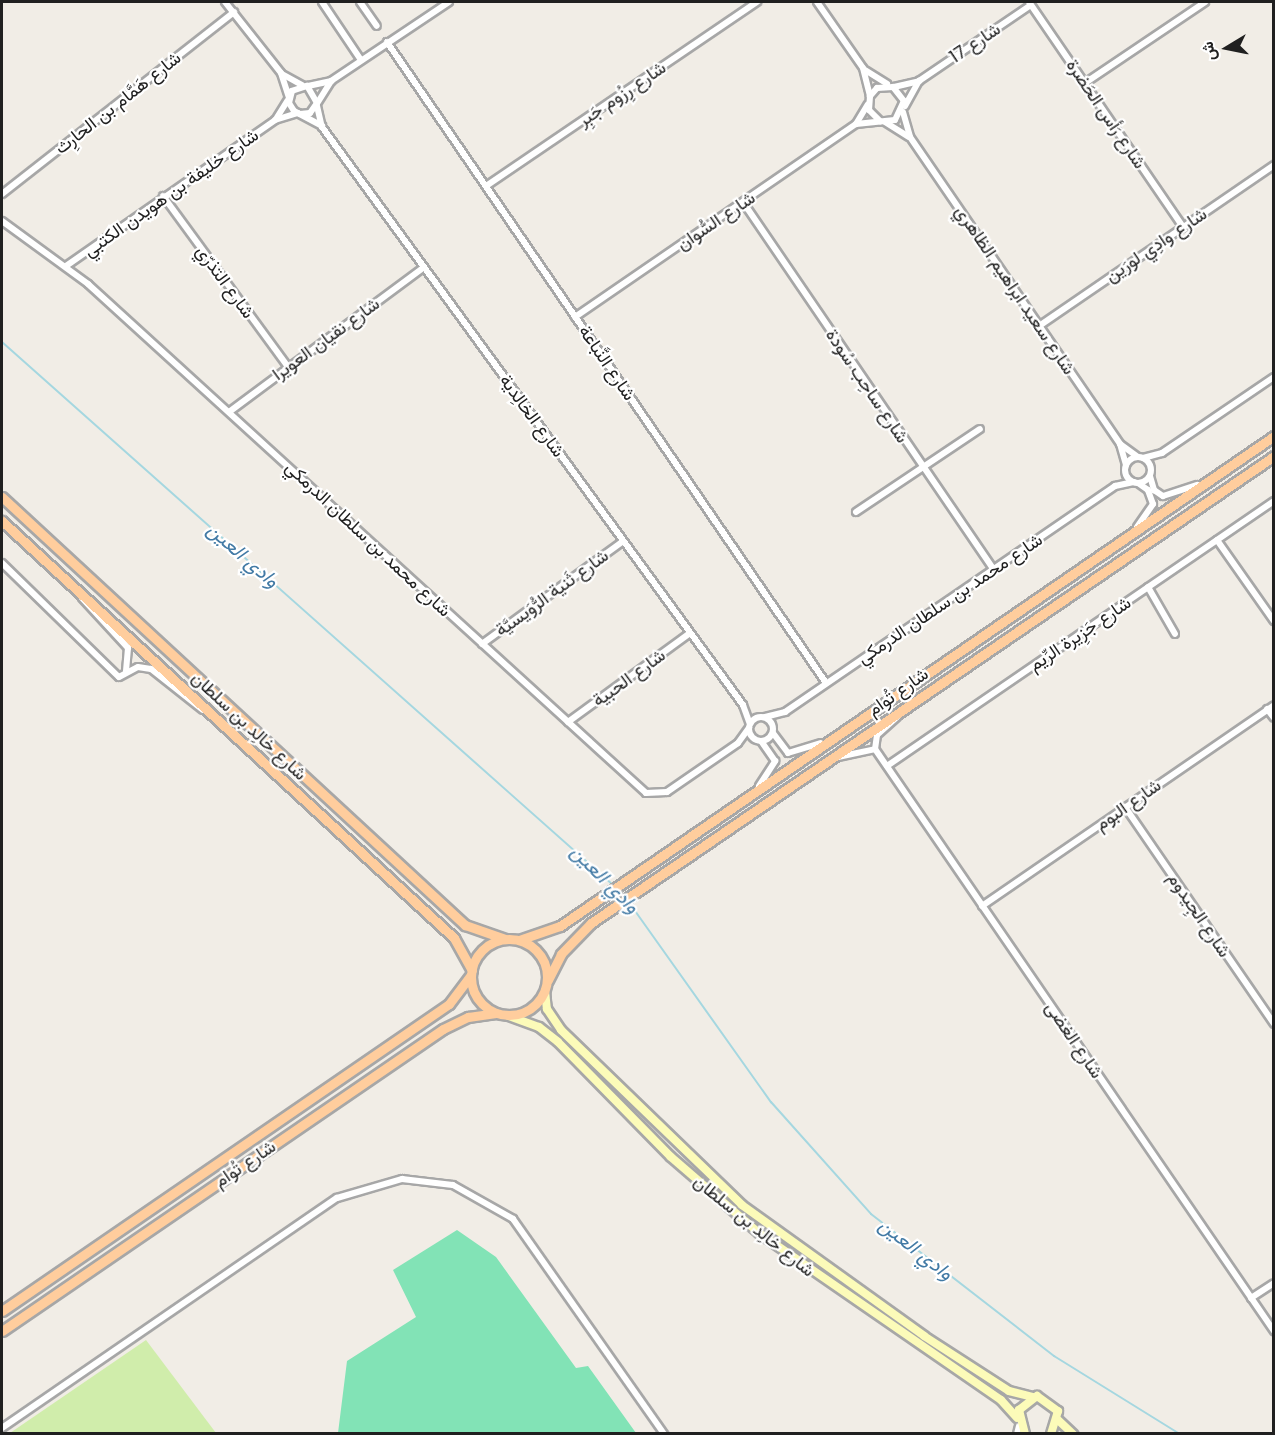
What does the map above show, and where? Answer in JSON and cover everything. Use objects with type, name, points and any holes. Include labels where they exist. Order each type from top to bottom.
[{"type":"main road","name":"شارع تُوام","points":[[519,940],[550,931],[582,910],[1274,436]]},
{"type":"main road","name":"شارع تُوام","points":[[548,980],[561,954],[591,923],[1274,456]]},
{"type":"main road","name":"شارع خالِد بن سلطان","points":[[2,497],[465,925],[505,939]]},
{"type":"main road","name":"شارع خالِد بن سلطان","points":[[2,521],[454,938],[472,972]]},
{"type":"main road","points":[[505,939],[519,940],[537,951],[548,980],[545,991],[525,1012],[501,1014],[475,994],[472,972],[483,949],[505,939]]},
{"type":"main road","name":"شارع تُوام","points":[[2,1311],[441,1009],[472,972]]},
{"type":"main road","name":"شارع تُوام","points":[[2,1331],[443,1029],[468,1017],[501,1014]]},
{"type":"street","points":[[225,2],[281,73],[289,99],[299,114]]},
{"type":"street","points":[[322,2],[361,60]]},
{"type":"street","points":[[360,2],[377,26]]},
{"type":"street","points":[[317,104],[331,81],[449,2]]},
{"type":"street","name":"شارع رِزُوم جَبِر","points":[[486,186],[757,2]]},
{"type":"street","points":[[817,2],[863,68],[870,96]]},
{"type":"street","points":[[1085,83],[1205,2]]},
{"type":"street","name":"شارع رَأس الحَضرة","points":[[1030,3],[1183,227]]},
{"type":"street","name":"شارع 17","points":[[870,96],[891,86],[919,81],[1030,3]]},
{"type":"street","name":"شارع هَمَّام بن الحارِث","points":[[2,194],[234,12]]},
{"type":"street","name":"شارع النَّباعة","points":[[387,42],[826,683]]},
{"type":"street","points":[[863,68],[891,86]]},
{"type":"street","points":[[281,73],[305,86],[331,81]]},
{"type":"street","name":"شارع 17","points":[[904,109],[919,81]]},
{"type":"street","name":"شارع خليفة بن هويدن الكتبي","points":[[275,120],[289,99],[305,86]]},
{"type":"street","name":"شارع الخالِدية","points":[[305,86],[317,104],[322,126],[622,542],[743,705],[749,726],[759,741]]},
{"type":"street","name":"شارع سعيد ابراهيم الظاهري","points":[[891,86],[904,109],[910,137],[1120,444],[1125,466],[1136,482]]},
{"type":"street","name":"شارع السُّوان","points":[[575,317],[856,124],[870,96]]},
{"type":"street","name":"شارع خليفة بن هويدن الكتبي","points":[[66,266],[163,196],[275,120],[299,114],[317,104]]},
{"type":"street","points":[[868,104],[882,121],[904,109]]},
{"type":"street","name":"شارع الخالِدية","points":[[299,114],[322,126]]},
{"type":"street","name":"شارع سعيد ابراهيم الظاهري","points":[[882,121],[910,137]]},
{"type":"street","name":"شارع السُّوان","points":[[856,124],[882,121]]},
{"type":"street","name":"شارع وادِي لورَين","points":[[1039,326],[1274,165]]},
{"type":"street","name":"شارع التذرّي","points":[[163,196],[288,367]]},
{"type":"street","name":"شارع ساحِب سُودة","points":[[743,202],[993,568]]},
{"type":"street","name":"شارع محمد بن سلطان الدرمكي","points":[[2,220],[66,266],[568,722],[653,796],[738,743],[749,726],[763,716],[785,712]]},
{"type":"street","name":"شارع نقيان العويرا","points":[[229,412],[424,267]]},
{"type":"street","points":[[1125,466],[1141,457],[1162,453],[1274,377]]},
{"type":"street","points":[[856,512],[980,429]]},
{"type":"street","name":"شارع سعيد ابراهيم الظاهري","points":[[1120,444],[1141,457]]},
{"type":"street","points":[[1133,532],[1153,504],[1148,490],[1136,482],[1150,473],[1162,453]]},
{"type":"street","points":[[1141,457],[1150,473],[1154,490],[1168,497],[1208,480]]},
{"type":"street","name":"شارع محمد بن سلطان الدرمكي","points":[[1115,486],[1125,466]]},
{"type":"street","name":"شارع محمد بن سلطان الدرمكي","points":[[773,731],[785,712],[993,568],[1115,486],[1136,482]]},
{"type":"street","name":"شارع جَزِيرة الرِّيم","points":[[887,766],[1274,501]]},
{"type":"street","points":[[1216,540],[1274,621]]},
{"type":"street","name":"شارع ثَنية الرُّوَيسيَّة","points":[[482,644],[622,542]]},
{"type":"street","points":[[2,563],[119,677],[126,672],[151,669],[188,703],[207,711]]},
{"type":"street","points":[[1148,587],[1175,634]]},
{"type":"street","points":[[79,593],[128,648],[126,672]]},
{"type":"street","name":"شارع الحبية","points":[[568,722],[690,633]]},
{"type":"street","name":"شارع الخالِدية","points":[[743,705],[763,716]]},
{"type":"street","points":[[1270,707],[1274,718]]},
{"type":"street","name":"شارع البوم","points":[[982,906],[1270,707]]},
{"type":"street","points":[[832,759],[862,747],[875,749],[877,735],[899,713]]},
{"type":"street","points":[[763,716],[788,753],[830,739]]},
{"type":"street","points":[[752,793],[774,766],[772,751],[759,741],[773,731]]},
{"type":"street","name":"شارع محمد بن سلطان الدرمكي","points":[[738,743],[759,741]]},
{"type":"street","name":"شارع الغضى","points":[[875,749],[1274,1331]]},
{"type":"street","name":"شارع الجِيدوم","points":[[1125,807],[1274,1024]]},
{"type":"street","name":"شارع خالِد بن سلطان","points":[[545,991],[547,1009],[561,1030],[742,1204],[924,1336],[1009,1391],[1053,1403],[1058,1419]]},
{"type":"street","name":"شارع خالِد بن سلطان","points":[[501,1014],[539,1027],[558,1042],[671,1156],[759,1233],[864,1310],[1002,1400],[1020,1428]]},
{"type":"street","points":[[2,1428],[337,1198],[369,1185],[411,1179],[469,1191],[513,1219],[664,1434]]},
{"type":"street","points":[[1251,1298],[1274,1283]]},
{"type":"street","points":[[1020,1428],[1020,1406],[1033,1397]]},
{"type":"street","points":[[1051,1434],[1058,1419],[1073,1434]]},
{"type":"green space","points":[[457,1230],[496,1257],[576,1368],[588,1366],[636,1433],[338,1433],[347,1361],[416,1317],[393,1270]]},
{"type":"green space","points":[[146,1340],[216,1433],[10,1433]]},
{"type":"waterway","name":"وادي العين","points":[[2,342],[614,886]]},
{"type":"waterway","name":"وادي العين","points":[[628,901],[771,1102],[871,1214],[1054,1356],[1180,1434]]}]
